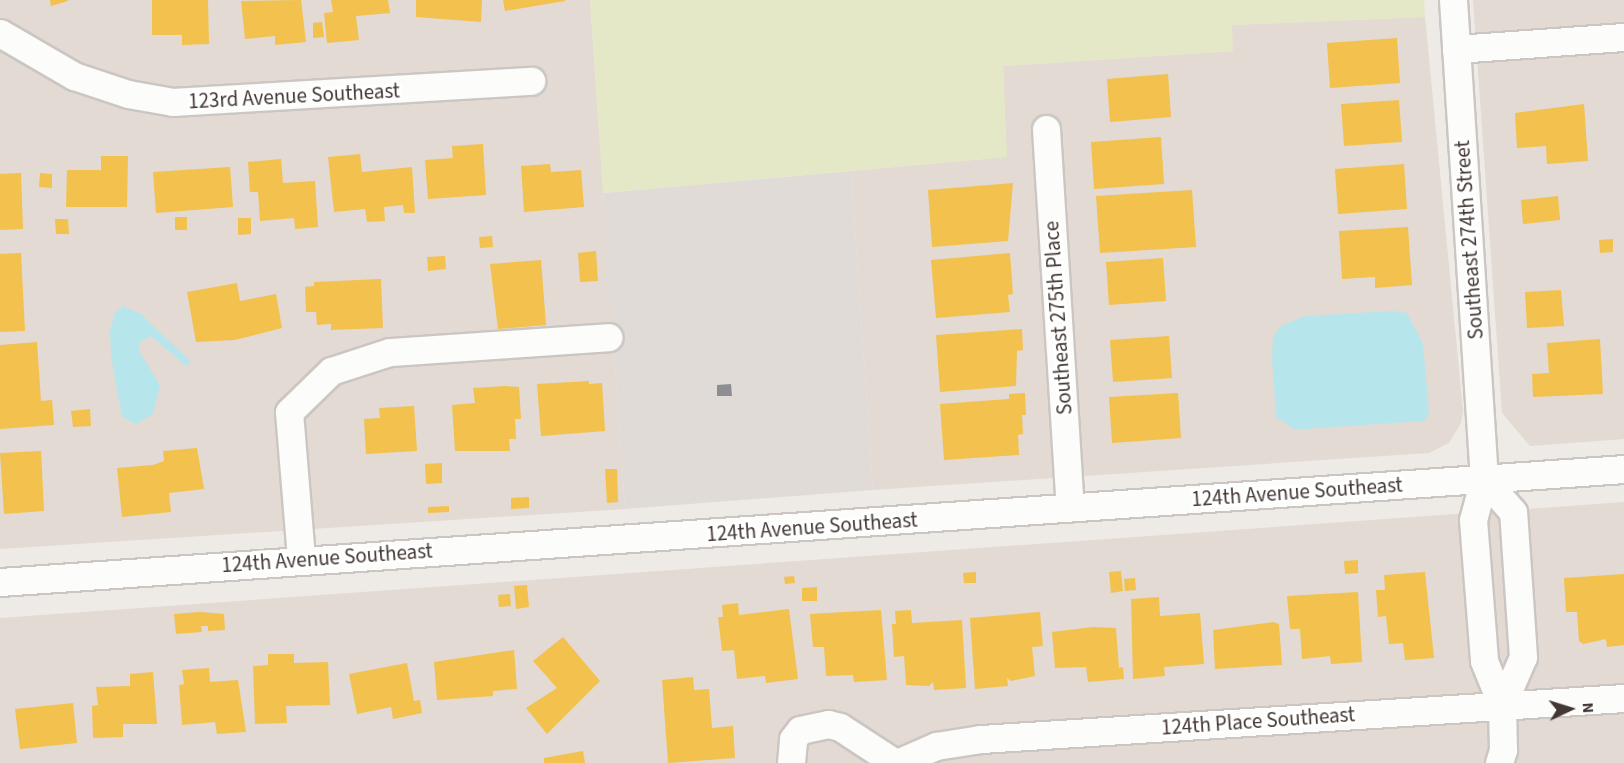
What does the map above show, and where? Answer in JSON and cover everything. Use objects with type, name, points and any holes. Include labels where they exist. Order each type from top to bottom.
[{"type":"street","name":"Southeast 274th Street","points":[[1453,0],[1484,479],[1473,520],[1483,649],[1502,705],[1503,750],[1499,763]]},
{"type":"street","name":"123rd Avenue Southeast","points":[[0,33],[74,76],[128,94],[173,102],[222,102],[531,81]]},
{"type":"street","points":[[1456,49],[1624,37]]},
{"type":"street","name":"Southeast 275th Place","points":[[1046,129],[1070,507]]},
{"type":"street","points":[[301,558],[289,412],[331,371],[390,352],[608,338]]},
{"type":"street","name":"124th Avenue Southeast","points":[[0,582],[301,558],[1624,469]]},
{"type":"street","name":"Southeast 274th Street","points":[[1484,479],[1513,512],[1523,657],[1502,705]]},
{"type":"street","name":"124th Place Southeast","points":[[896,763],[936,746],[981,739],[1624,698]]},
{"type":"street","points":[[791,763],[793,738],[800,730],[828,724],[840,727],[896,763]]},
{"type":"shaded area","points":[[0,0],[590,0],[625,509],[0,549]]},
{"type":"shaded area","points":[[1473,0],[1624,0],[1624,439],[1530,446],[1502,413]]},
{"type":"shaded area","points":[[1425,17],[1463,411],[1461,423],[1449,443],[1429,453],[873,490],[851,171],[1006,157],[1003,66],[1232,51],[1231,25]]},
{"type":"shaded area","points":[[851,171],[873,490],[625,509],[603,193]]},
{"type":"shaded area","points":[[1624,502],[1624,763],[0,763],[0,618]]},
{"type":"green space","points":[[590,0],[1424,0],[1425,17],[1232,25],[1233,51],[1003,66],[1007,157],[603,193]]},
{"type":"water","points":[[123,306],[141,314],[191,362],[186,366],[151,336],[140,342],[139,351],[160,385],[153,414],[136,424],[122,417],[111,356],[110,331],[115,313]]},
{"type":"water","points":[[1393,311],[1407,313],[1423,344],[1429,413],[1425,421],[1294,429],[1276,417],[1272,359],[1273,337],[1281,326],[1305,316]]},
{"type":"building: Homes","points":[[50,0],[68,0],[68,1],[51,6]]},
{"type":"building: Homes","points":[[152,0],[208,0],[209,44],[182,45],[182,35],[152,35]]},
{"type":"building: Homes","points":[[301,0],[306,42],[275,45],[275,36],[245,39],[241,1]]},
{"type":"building: Homes","points":[[331,0],[388,0],[390,13],[356,16],[359,40],[327,43],[324,13],[333,12]]},
{"type":"building: Homes","points":[[416,0],[482,0],[481,22],[416,17]]},
{"type":"building: Homes","points":[[503,0],[565,0],[565,1],[505,11]]},
{"type":"building: Homes","points":[[322,22],[324,37],[313,38],[313,23]]},
{"type":"building: Homes","points":[[1397,38],[1400,83],[1330,88],[1327,43]]},
{"type":"building: Homes","points":[[1168,74],[1171,117],[1110,122],[1107,79]]},
{"type":"building: Homes","points":[[1399,100],[1402,142],[1344,146],[1341,104]]},
{"type":"building: Homes","points":[[1584,104],[1588,161],[1547,164],[1546,146],[1517,148],[1515,113]]},
{"type":"building: Homes","points":[[1161,137],[1164,184],[1094,189],[1091,142]]},
{"type":"building: Homes","points":[[483,144],[486,195],[428,199],[425,160],[453,158],[452,146]]},
{"type":"building: Homes","points":[[360,154],[362,172],[412,167],[415,213],[404,213],[403,205],[384,207],[385,221],[367,222],[365,209],[334,212],[328,157]]},
{"type":"building: Homes","points":[[101,156],[128,156],[127,207],[66,207],[67,170],[101,170]]},
{"type":"building: Homes","points":[[281,159],[283,183],[315,181],[318,227],[295,229],[294,218],[260,221],[258,192],[250,192],[248,162]]},
{"type":"building: Homes","points":[[550,164],[551,172],[581,170],[584,207],[524,212],[521,166]]},
{"type":"building: Homes","points":[[1404,164],[1407,209],[1338,214],[1335,169]]},
{"type":"building: Homes","points":[[230,167],[233,207],[156,213],[153,172]]},
{"type":"building: Homes","points":[[21,173],[23,229],[0,230],[0,174]]},
{"type":"building: Homes","points":[[40,173],[52,174],[52,188],[39,187]]},
{"type":"building: Homes","points":[[1013,183],[1008,241],[932,247],[928,190]]},
{"type":"building: Homes","points":[[1192,190],[1196,247],[1100,253],[1096,196]]},
{"type":"building: Homes","points":[[1558,196],[1560,220],[1523,224],[1521,200]]},
{"type":"building: Homes","points":[[175,217],[187,217],[187,230],[175,230]]},
{"type":"building: Homes","points":[[238,218],[251,218],[251,234],[238,235]]},
{"type":"building: Homes","points":[[55,219],[68,219],[69,234],[56,234]]},
{"type":"building: Homes","points":[[1408,227],[1412,285],[1375,288],[1375,277],[1342,279],[1339,231]]},
{"type":"building: Homes","points":[[492,236],[493,247],[480,248],[479,237]]},
{"type":"building: Homes","points":[[1613,239],[1613,252],[1600,253],[1599,240]]},
{"type":"building: Homes","points":[[596,251],[598,281],[580,282],[578,253]]},
{"type":"building: Homes","points":[[21,253],[25,331],[0,332],[0,254]]},
{"type":"building: Homes","points":[[1010,253],[1013,294],[1008,295],[1010,312],[936,318],[931,260]]},
{"type":"building: Homes","points":[[445,256],[446,269],[428,271],[427,257]]},
{"type":"building: Homes","points":[[1163,258],[1166,301],[1109,305],[1106,262]]},
{"type":"building: Homes","points":[[541,260],[546,325],[498,329],[490,264]]},
{"type":"building: Homes","points":[[381,279],[383,328],[331,330],[331,324],[317,325],[316,312],[306,312],[305,287],[314,286],[314,282]]},
{"type":"building: Homes","points":[[237,283],[240,301],[276,294],[282,328],[235,340],[196,342],[187,292]]},
{"type":"building: Homes","points":[[1561,290],[1564,326],[1527,328],[1525,292]]},
{"type":"building: Homes","points":[[1022,329],[1023,350],[1017,351],[1016,386],[940,392],[936,335]]},
{"type":"building: Homes","points":[[1169,336],[1172,378],[1113,382],[1110,340]]},
{"type":"building: Homes","points":[[1600,339],[1603,394],[1533,397],[1532,374],[1549,373],[1547,343]]},
{"type":"building: Homes","points":[[37,342],[41,401],[52,400],[54,425],[0,429],[0,345]]},
{"type":"building: Homes","points":[[589,381],[589,384],[602,383],[605,431],[541,436],[537,384]]},
{"type":"building: Homes","points":[[519,387],[521,419],[515,419],[516,439],[509,439],[510,451],[455,451],[452,405],[475,403],[473,388]]},
{"type":"building: Homes","points":[[1025,393],[1026,415],[1022,415],[1023,434],[1018,435],[1019,455],[944,460],[940,404],[1009,399],[1009,394]]},
{"type":"building: Homes","points":[[1178,393],[1181,438],[1112,443],[1109,397]]},
{"type":"building: Homes","points":[[414,406],[417,451],[366,454],[364,419],[380,418],[379,408]]},
{"type":"building: Homes","points":[[90,409],[91,426],[73,427],[71,411]]},
{"type":"building: Homes","points":[[197,448],[204,489],[169,493],[171,512],[122,517],[117,468],[153,465],[164,461],[163,451]]},
{"type":"building: Homes","points":[[41,451],[44,511],[4,514],[0,453]]},
{"type":"building: Homes","points":[[442,463],[442,483],[426,484],[425,464]]},
{"type":"building: Homes","points":[[605,469],[617,469],[618,502],[607,503]]},
{"type":"building: Homes","points":[[529,497],[529,508],[511,509],[511,498]]},
{"type":"building: Homes","points":[[449,506],[449,512],[428,513],[428,507]]},
{"type":"building: Homes","points":[[1358,560],[1358,573],[1345,574],[1344,561]]},
{"type":"building: Homes","points":[[1121,571],[1123,591],[1111,593],[1109,572]]},
{"type":"building: Homes","points":[[976,572],[976,583],[964,583],[963,573]]},
{"type":"building: Homes","points":[[1425,572],[1434,658],[1405,660],[1403,643],[1389,644],[1386,616],[1378,617],[1376,590],[1385,590],[1384,575]]},
{"type":"building: Homes","points":[[1624,574],[1624,645],[1607,647],[1606,639],[1583,644],[1579,641],[1577,612],[1566,612],[1564,578]]},
{"type":"building: Homes","points":[[794,576],[795,583],[785,584],[784,577]]},
{"type":"building: Homes","points":[[1135,578],[1136,590],[1125,591],[1124,579]]},
{"type":"building: Homes","points":[[527,585],[529,607],[516,609],[514,586]]},
{"type":"building: Homes","points":[[817,587],[817,601],[802,601],[802,588]]},
{"type":"building: Homes","points":[[1358,592],[1362,662],[1331,664],[1330,656],[1302,659],[1300,629],[1290,629],[1287,596]]},
{"type":"building: Homes","points":[[510,594],[511,606],[499,607],[498,595]]},
{"type":"building: Homes","points":[[1159,597],[1160,616],[1200,613],[1204,664],[1164,667],[1165,676],[1133,679],[1131,599]]},
{"type":"building: Homes","points":[[738,603],[739,615],[789,609],[798,679],[766,683],[765,676],[737,679],[734,650],[722,651],[718,617],[723,617],[722,605]]},
{"type":"building: Homes","points":[[881,610],[887,680],[854,682],[853,675],[826,676],[824,647],[813,647],[810,614]]},
{"type":"building: Homes","points":[[911,610],[912,623],[962,620],[966,688],[934,690],[933,682],[929,686],[906,685],[904,656],[894,657],[892,624],[896,624],[895,611]]},
{"type":"building: Homes","points":[[200,612],[224,614],[225,630],[208,631],[208,626],[201,626],[202,632],[176,634],[174,614]]},
{"type":"building: Homes","points":[[1040,612],[1043,646],[1032,647],[1035,676],[1011,681],[1007,678],[1008,686],[975,689],[970,618]]},
{"type":"building: Homes","points":[[1273,622],[1279,624],[1282,665],[1215,669],[1213,630]]},
{"type":"building: Homes","points":[[1093,627],[1116,628],[1119,668],[1123,667],[1124,679],[1088,682],[1086,667],[1055,668],[1052,632]]},
{"type":"building: Homes","points":[[563,637],[600,681],[547,734],[526,708],[557,688],[533,661]]},
{"type":"building: Homes","points":[[514,650],[517,689],[493,691],[493,696],[437,700],[434,662]]},
{"type":"building: Homes","points":[[268,654],[294,654],[294,663],[328,662],[330,705],[286,706],[287,723],[255,724],[253,666],[268,665]]},
{"type":"building: Homes","points":[[407,663],[414,701],[420,700],[422,713],[393,719],[391,707],[357,714],[349,674]]},
{"type":"building: Homes","points":[[209,668],[210,682],[238,680],[246,732],[217,734],[215,722],[182,725],[179,685],[184,684],[182,670]]},
{"type":"building: Homes","points":[[153,672],[157,724],[123,724],[123,737],[93,738],[92,706],[98,705],[96,687],[130,686],[130,674]]},
{"type":"building: Homes","points":[[693,677],[694,690],[709,689],[712,728],[733,726],[735,758],[668,763],[662,680]]},
{"type":"building: Homes","points":[[73,703],[77,743],[20,749],[15,709]]},
{"type":"building: Homes","points":[[583,751],[585,763],[544,763],[544,758]]},
{"type":"building: Industry","points":[[731,384],[732,396],[717,396],[717,385]]}]
